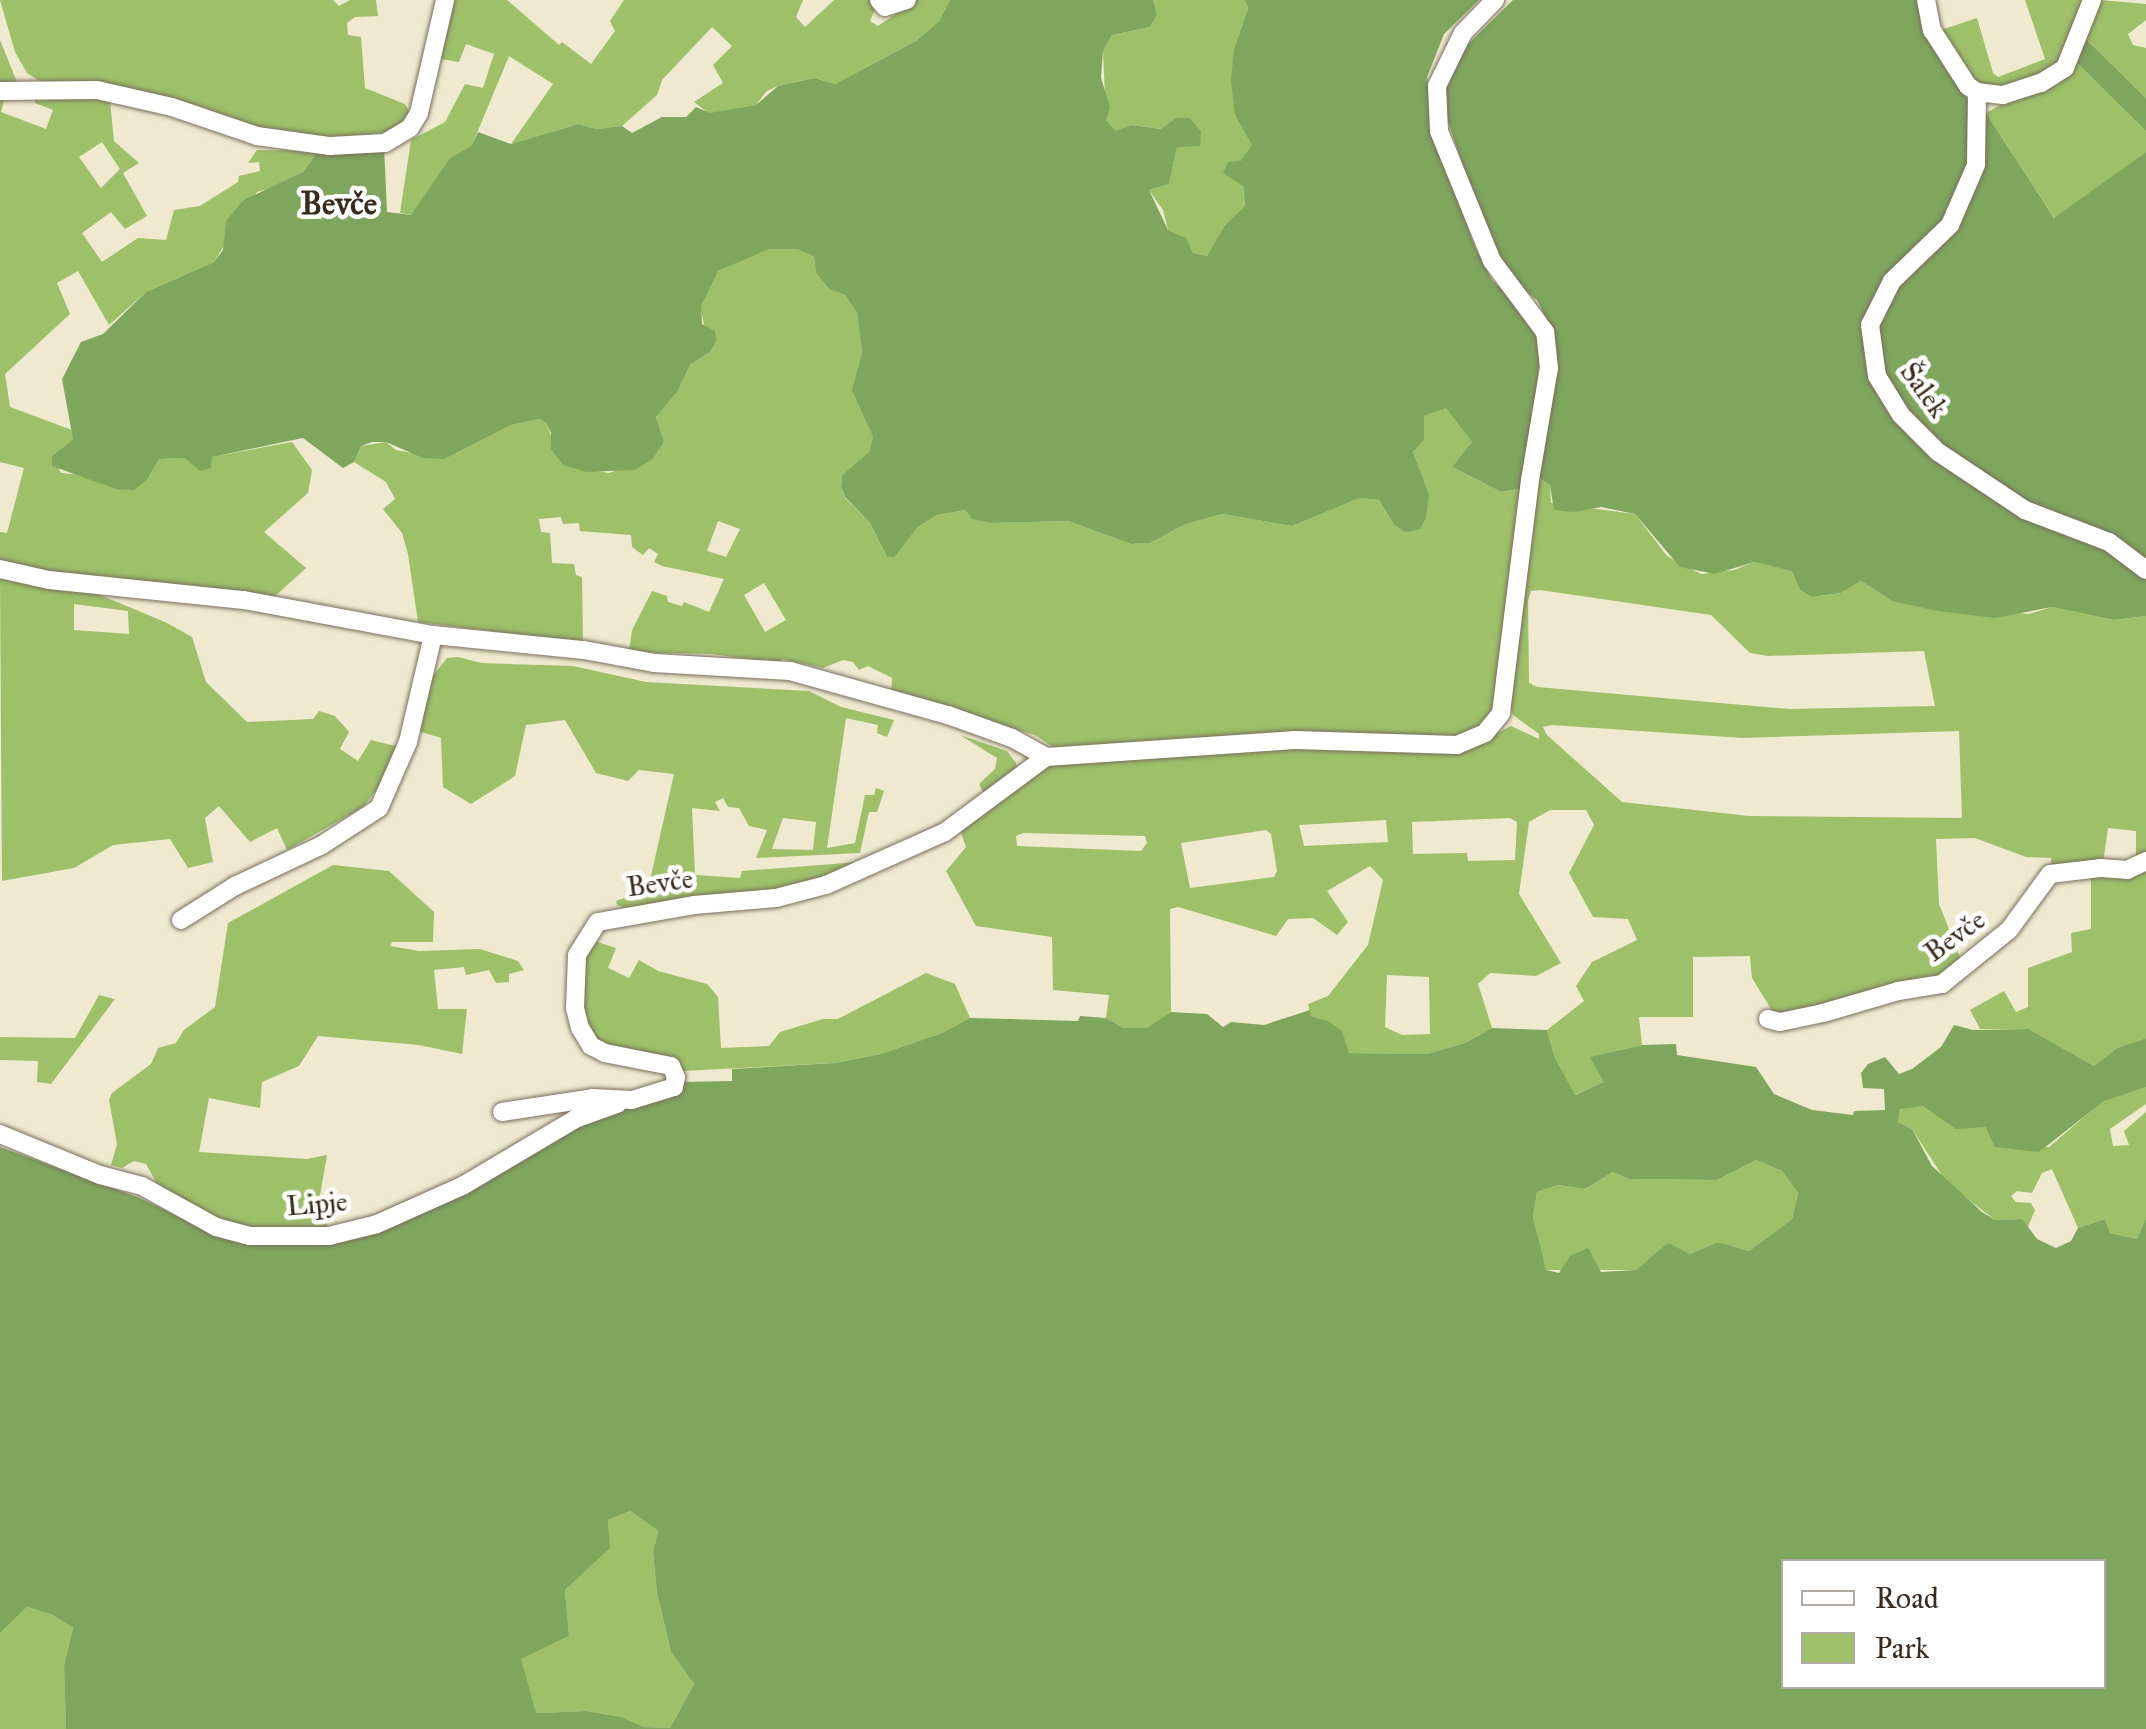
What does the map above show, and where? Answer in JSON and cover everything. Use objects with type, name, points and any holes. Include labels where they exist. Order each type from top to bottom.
[{"type":"street","points":[[0,91],[97,90],[172,107],[257,136],[330,146],[385,143],[410,128],[419,112],[445,0]]},
{"type":"street","points":[[879,0],[885,7],[908,0]]},
{"type":"street","points":[[0,569],[49,580],[244,600],[433,635],[584,650],[654,662],[790,671],[948,715],[1012,738],[1046,758],[1295,740],[1457,745],[1484,733],[1501,714],[1530,480],[1550,368],[1545,332],[1492,261],[1439,131],[1438,86],[1463,33],[1495,0]]},
{"type":"street","points":[[1926,0],[1938,42],[1952,66],[1977,92],[2014,94],[2065,68],[2092,0]]},
{"type":"street","name":"Šalek","points":[[1977,92],[1976,165],[1950,225],[1892,281],[1870,325],[1877,376],[1901,416],[1938,452],[2026,510],[2109,542],[2146,570]]},
{"type":"street","points":[[181,920],[236,886],[322,845],[379,808],[408,742],[433,635]]},
{"type":"street","name":"Bevče","points":[[502,1112],[593,1098],[632,1100],[674,1087],[676,1077],[671,1066],[634,1060],[591,1046],[580,1028],[574,996],[577,955],[598,922],[694,905],[776,898],[826,884],[946,832],[1046,758]]},
{"type":"street","name":"Bevče","points":[[1768,1019],[1808,1016],[1898,991],[1942,984],[2009,930],[2050,874],[2100,868],[2127,870],[2146,861]]},
{"type":"street","name":"Lipje","points":[[0,1134],[100,1175],[142,1186],[216,1227],[250,1236],[329,1236],[377,1224],[464,1185],[575,1119],[632,1100]]},
{"type":"green space","points":[[0,0],[333,0],[339,6],[350,0],[376,0],[378,16],[355,17],[347,23],[348,35],[361,37],[365,88],[405,104],[410,113],[393,131],[316,141],[41,82],[27,73],[15,52]]},
{"type":"green space","points":[[450,0],[507,0],[559,45],[562,42],[591,64],[615,31],[610,21],[624,0],[803,0],[796,17],[805,27],[834,0],[874,0],[876,7],[870,21],[878,26],[916,0],[950,0],[939,21],[916,41],[835,84],[814,78],[778,86],[767,91],[756,105],[710,114],[694,102],[723,83],[713,65],[732,46],[712,27],[662,80],[657,95],[622,126],[597,129],[578,124],[511,144],[553,84],[509,56],[472,145],[450,158],[412,215],[400,213],[411,140],[445,122],[465,84],[483,88],[494,54],[466,44],[459,62],[435,58]]},
{"type":"green space","points":[[950,0],[1153,0],[1157,15],[1150,27],[1112,35],[1103,51],[1101,78],[1110,107],[1106,120],[1115,131],[1132,125],[1161,129],[1176,118],[1190,118],[1201,131],[1200,146],[1177,147],[1169,184],[1149,190],[1168,230],[1187,238],[1193,253],[1207,256],[1224,226],[1245,206],[1243,186],[1223,173],[1228,162],[1240,161],[1252,145],[1235,115],[1231,81],[1234,49],[1248,8],[1245,0],[1479,0],[1444,34],[1427,77],[1432,128],[1475,247],[1492,280],[1525,312],[1542,342],[1524,488],[1501,492],[1452,467],[1472,442],[1446,408],[1424,416],[1424,440],[1413,452],[1429,494],[1426,518],[1420,529],[1406,533],[1394,525],[1379,500],[1360,498],[1292,526],[1222,514],[1186,524],[1150,543],[1131,544],[1068,521],[993,523],[972,519],[966,510],[937,515],[918,527],[894,558],[887,557],[870,523],[845,497],[841,487],[842,475],[869,452],[873,437],[852,390],[862,353],[857,313],[845,295],[829,289],[816,273],[814,257],[797,249],[769,249],[718,271],[701,306],[702,324],[715,331],[716,341],[710,352],[690,365],[678,391],[656,417],[664,442],[653,459],[634,470],[587,472],[563,465],[551,449],[551,433],[546,423],[539,419],[511,425],[445,459],[423,458],[386,442],[372,442],[361,446],[354,462],[343,468],[303,438],[212,457],[211,468],[200,471],[185,458],[159,459],[147,480],[134,490],[116,489],[52,466],[52,456],[73,439],[62,379],[81,342],[103,334],[146,292],[214,262],[223,250],[226,221],[244,200],[303,172],[318,151],[384,146],[387,212],[411,215],[450,158],[472,145],[478,132],[511,144],[578,124],[597,129],[622,126],[632,133],[662,117],[686,117],[696,107],[710,113],[756,105],[778,86],[814,78],[835,84],[916,41],[939,21]]},
{"type":"green space","points":[[1153,0],[1245,0],[1248,8],[1234,49],[1235,115],[1253,144],[1240,161],[1245,207],[1224,226],[1207,256],[1193,253],[1187,238],[1168,230],[1163,210],[1149,190],[1169,184],[1177,146],[1201,131],[1189,118],[1176,119],[1161,129],[1132,125],[1115,132],[1106,120],[1103,51],[1112,35],[1150,27],[1157,15]]},
{"type":"green space","points":[[1513,0],[1918,0],[1922,29],[1946,70],[1973,107],[1986,113],[2054,218],[2146,152],[2146,616],[2114,620],[2052,607],[1995,618],[1938,611],[1892,601],[1861,581],[1841,593],[1812,597],[1800,590],[1792,571],[1754,562],[1715,574],[1680,567],[1635,514],[1601,507],[1574,512],[1554,510],[1550,485],[1538,477],[1555,336],[1537,300],[1509,278],[1493,253],[1445,113],[1444,80],[1465,47]]},
{"type":"green space","points":[[2025,0],[2084,0],[2063,61],[2033,81],[1991,88],[1978,86],[1941,30],[1977,18],[1993,73],[1998,77],[2045,59]]},
{"type":"green space","points":[[2100,0],[2146,4],[2146,20],[2128,34],[2133,45],[2146,48],[2146,98],[2084,37]]},
{"type":"green space","points":[[2084,37],[2146,98],[2146,131],[2076,62]]},
{"type":"green space","points":[[0,40],[17,82],[8,85],[0,85]]},
{"type":"green space","points":[[2076,62],[2146,131],[2146,152],[2055,219],[1986,113]]},
{"type":"green space","points":[[35,94],[110,101],[114,141],[139,163],[123,173],[147,216],[125,229],[111,212],[82,233],[102,262],[138,238],[166,240],[174,210],[200,206],[238,182],[239,176],[260,171],[259,162],[248,163],[257,150],[318,151],[303,172],[279,186],[257,192],[214,262],[146,292],[109,325],[78,271],[57,283],[70,314],[5,374],[10,407],[72,430],[73,439],[52,456],[61,473],[83,475],[116,489],[134,489],[147,480],[159,459],[211,457],[292,442],[312,470],[308,493],[264,532],[306,568],[273,598],[0,566],[0,532],[7,533],[24,468],[0,462],[0,96],[5,96],[1,112],[46,129],[53,110],[35,103]],"holes":[[[102,142],[120,169],[101,188],[79,157]]]},
{"type":"green space","points":[[769,248],[797,249],[814,257],[816,273],[829,289],[845,295],[857,313],[862,353],[853,390],[873,437],[869,452],[842,475],[841,487],[845,498],[870,523],[887,557],[894,558],[918,527],[937,515],[966,510],[993,523],[1068,521],[1131,544],[1150,543],[1186,524],[1222,514],[1292,526],[1360,498],[1379,500],[1394,525],[1406,533],[1420,529],[1429,494],[1413,452],[1424,440],[1424,416],[1446,407],[1472,442],[1452,467],[1501,492],[1524,488],[1493,707],[1487,718],[1477,729],[1447,741],[1056,749],[1035,735],[891,693],[892,678],[868,666],[859,670],[853,662],[843,660],[823,668],[782,659],[778,663],[712,654],[629,652],[632,630],[652,591],[667,596],[668,602],[682,606],[684,602],[709,612],[724,579],[662,566],[654,562],[658,554],[649,548],[643,555],[632,547],[631,535],[580,531],[579,523],[563,524],[561,517],[539,519],[541,532],[550,533],[552,563],[574,564],[576,575],[582,577],[583,642],[418,622],[402,533],[383,509],[395,499],[386,482],[354,462],[361,446],[386,442],[396,450],[445,459],[511,425],[539,419],[546,423],[563,465],[609,473],[653,459],[664,442],[656,417],[678,391],[690,365],[710,352],[700,306],[718,271]],"holes":[[[718,521],[740,529],[726,557],[707,551]],[[764,583],[786,620],[765,632],[744,595]]]},
{"type":"green space","points":[[1538,477],[1550,485],[1551,503],[1635,514],[1667,556],[1701,574],[1734,570],[1754,562],[1793,571],[1800,590],[1812,597],[1841,593],[1861,581],[1892,601],[2029,614],[2052,607],[2114,620],[2146,616],[2146,857],[2136,857],[2136,831],[2108,828],[2103,863],[2051,866],[2051,858],[2026,857],[1975,838],[1936,839],[1939,904],[1963,965],[1941,979],[1776,1017],[1752,978],[1750,956],[1693,957],[1693,1017],[1639,1017],[1642,1045],[1591,1057],[1605,1082],[1574,1095],[1555,1058],[1547,1030],[1584,1001],[1576,986],[1592,962],[1637,940],[1628,919],[1593,917],[1569,873],[1594,825],[1586,810],[1550,810],[1529,822],[1519,894],[1561,963],[1536,976],[1490,973],[1478,984],[1492,1028],[1465,1043],[1427,1054],[1349,1053],[1328,1021],[1311,1016],[1308,1004],[1328,996],[1368,945],[1383,880],[1370,866],[1327,891],[1348,922],[1337,935],[1313,918],[1288,919],[1276,936],[1178,907],[1170,909],[1171,1012],[1148,1028],[1124,1028],[1106,1018],[1109,995],[1053,990],[1052,937],[976,926],[946,871],[966,847],[959,827],[1040,768],[1060,761],[1206,749],[1478,743],[1511,726],[1539,739],[1539,734],[1513,715],[1510,705]],"holes":[[[1531,591],[1711,615],[1750,653],[1768,656],[1924,651],[1935,706],[1790,709],[1537,687],[1529,683]],[[1552,725],[1743,738],[1959,731],[1962,818],[1749,816],[1622,802],[1547,735],[1543,727]],[[1510,818],[1517,822],[1515,860],[1468,861],[1467,853],[1413,854],[1412,822]],[[1386,820],[1388,842],[1304,846],[1299,825]],[[1266,830],[1271,834],[1277,871],[1274,877],[1190,888],[1181,843]],[[1023,833],[1145,836],[1147,843],[1141,851],[1017,846],[1016,836]],[[1387,975],[1429,977],[1430,1034],[1402,1035],[1385,1027]]]},
{"type":"green space","points":[[0,577],[100,595],[192,637],[206,682],[247,722],[313,719],[319,711],[335,716],[349,732],[340,749],[358,761],[371,740],[399,747],[389,774],[363,807],[287,850],[277,828],[250,842],[219,806],[205,818],[213,862],[188,868],[170,839],[113,845],[74,868],[2,881]],"holes":[[[74,604],[128,611],[129,634],[74,630]]]},
{"type":"green space","points":[[447,658],[573,666],[646,682],[809,691],[841,707],[894,720],[887,737],[877,733],[878,725],[846,718],[827,848],[855,843],[865,795],[874,795],[876,788],[884,791],[877,812],[869,812],[860,853],[756,858],[767,830],[749,826],[739,808],[728,807],[723,798],[715,802],[720,811],[692,808],[695,875],[740,878],[742,871],[860,862],[845,871],[788,889],[625,908],[617,905],[616,901],[648,889],[674,774],[639,770],[628,781],[596,773],[565,720],[526,725],[515,776],[471,804],[443,787],[441,738],[418,731],[432,677]],"holes":[[[783,818],[816,822],[813,850],[772,849]]]},
{"type":"green space","points":[[960,735],[1007,751],[1016,763],[1017,769],[986,798],[979,784],[995,769],[997,758]]},
{"type":"green space","points":[[333,865],[389,871],[434,912],[433,942],[392,942],[390,946],[419,951],[480,949],[518,961],[524,970],[509,974],[509,982],[496,983],[489,970],[466,975],[464,967],[434,970],[438,1009],[467,1009],[462,1054],[419,1045],[318,1036],[299,1066],[262,1082],[260,1108],[209,1098],[199,1152],[307,1159],[327,1155],[318,1207],[330,1231],[242,1229],[178,1201],[156,1182],[146,1164],[134,1161],[122,1168],[111,1165],[117,1144],[109,1100],[112,1093],[151,1064],[158,1048],[176,1043],[184,1030],[215,1007],[228,923]]},
{"type":"green space","points":[[2146,869],[2146,1038],[2117,1048],[2094,1066],[2029,1029],[1980,1029],[1970,1010],[2004,991],[2016,1012],[2028,1007],[2028,968],[2072,952],[2071,933],[2091,929],[2091,874]]},
{"type":"green space","points":[[591,940],[616,948],[608,968],[629,978],[639,960],[658,971],[707,984],[718,997],[721,1048],[769,1046],[780,1032],[823,1019],[838,1019],[926,973],[955,984],[970,1018],[942,1033],[881,1054],[835,1063],[683,1071],[679,1065],[593,1042],[580,1009],[583,961]]},
{"type":"green space","points":[[99,995],[115,999],[51,1084],[37,1082],[38,1061],[0,1060],[0,1037],[75,1038]]},
{"type":"green space","points":[[1310,1010],[1311,1016],[1342,1031],[1349,1053],[1427,1054],[1465,1043],[1492,1028],[1547,1030],[1555,1058],[1575,1095],[1604,1082],[1590,1057],[1642,1045],[1676,1044],[1677,1055],[1756,1067],[1774,1094],[1812,1110],[1853,1115],[1854,1111],[1885,1110],[1884,1089],[1863,1088],[1861,1073],[1868,1064],[1885,1057],[1899,1074],[1912,1069],[1941,1047],[1954,1025],[1973,1030],[2029,1029],[2094,1066],[2117,1048],[2146,1038],[2146,1087],[2104,1101],[2039,1152],[1995,1147],[1985,1127],[1956,1129],[1923,1106],[1900,1109],[1898,1122],[1912,1129],[1932,1166],[1982,1212],[1995,1220],[2022,1219],[2037,1239],[2056,1248],[2071,1241],[2078,1228],[2105,1219],[2110,1233],[2137,1239],[2146,1218],[2146,1729],[66,1729],[64,1665],[73,1628],[53,1615],[27,1607],[0,1633],[0,1147],[140,1198],[218,1236],[308,1244],[618,1107],[662,1100],[683,1082],[732,1081],[732,1069],[835,1063],[881,1054],[942,1033],[970,1018],[1078,1021],[1080,1016],[1106,1018],[1124,1028],[1147,1028],[1171,1012],[1207,1014],[1223,1027],[1231,1022],[1264,1025]],"holes":[[[1756,1160],[1782,1171],[1798,1193],[1792,1219],[1749,1251],[1718,1242],[1690,1254],[1668,1243],[1636,1270],[1601,1272],[1588,1248],[1570,1256],[1559,1273],[1546,1270],[1533,1217],[1537,1192],[1558,1185],[1585,1189],[1613,1172],[1629,1179],[1717,1180]],[[630,1511],[658,1531],[653,1553],[657,1593],[671,1652],[694,1684],[670,1728],[644,1727],[622,1717],[586,1711],[536,1713],[521,1659],[569,1636],[565,1590],[610,1548],[608,1520]]]},
{"type":"green space","points":[[2146,1087],[2146,1104],[2110,1129],[2113,1146],[2129,1145],[2124,1131],[2146,1112],[2146,1218],[2137,1239],[2110,1233],[2105,1219],[2078,1228],[2052,1169],[2042,1173],[2032,1193],[2017,1191],[2011,1196],[2016,1202],[2031,1203],[2035,1210],[2028,1227],[2021,1219],[1995,1220],[1947,1183],[1912,1129],[1898,1122],[1900,1108],[1922,1106],[1985,1127],[1996,1147],[2049,1147],[2104,1100]]},
{"type":"green space","points":[[1756,1160],[1782,1171],[1798,1193],[1792,1219],[1749,1251],[1718,1242],[1690,1254],[1668,1244],[1636,1270],[1545,1270],[1533,1217],[1537,1192],[1558,1185],[1585,1189],[1613,1172],[1629,1179],[1717,1180]]},
{"type":"green space","points":[[630,1511],[658,1531],[653,1554],[657,1593],[671,1652],[694,1684],[670,1728],[644,1727],[622,1717],[586,1711],[535,1713],[520,1659],[569,1636],[565,1590],[609,1548],[608,1520]]},
{"type":"green space","points":[[27,1607],[53,1615],[73,1628],[64,1665],[66,1729],[0,1729],[0,1633]]},
{"type":"district","name":"Bevče","points":[[339,204]]}]
